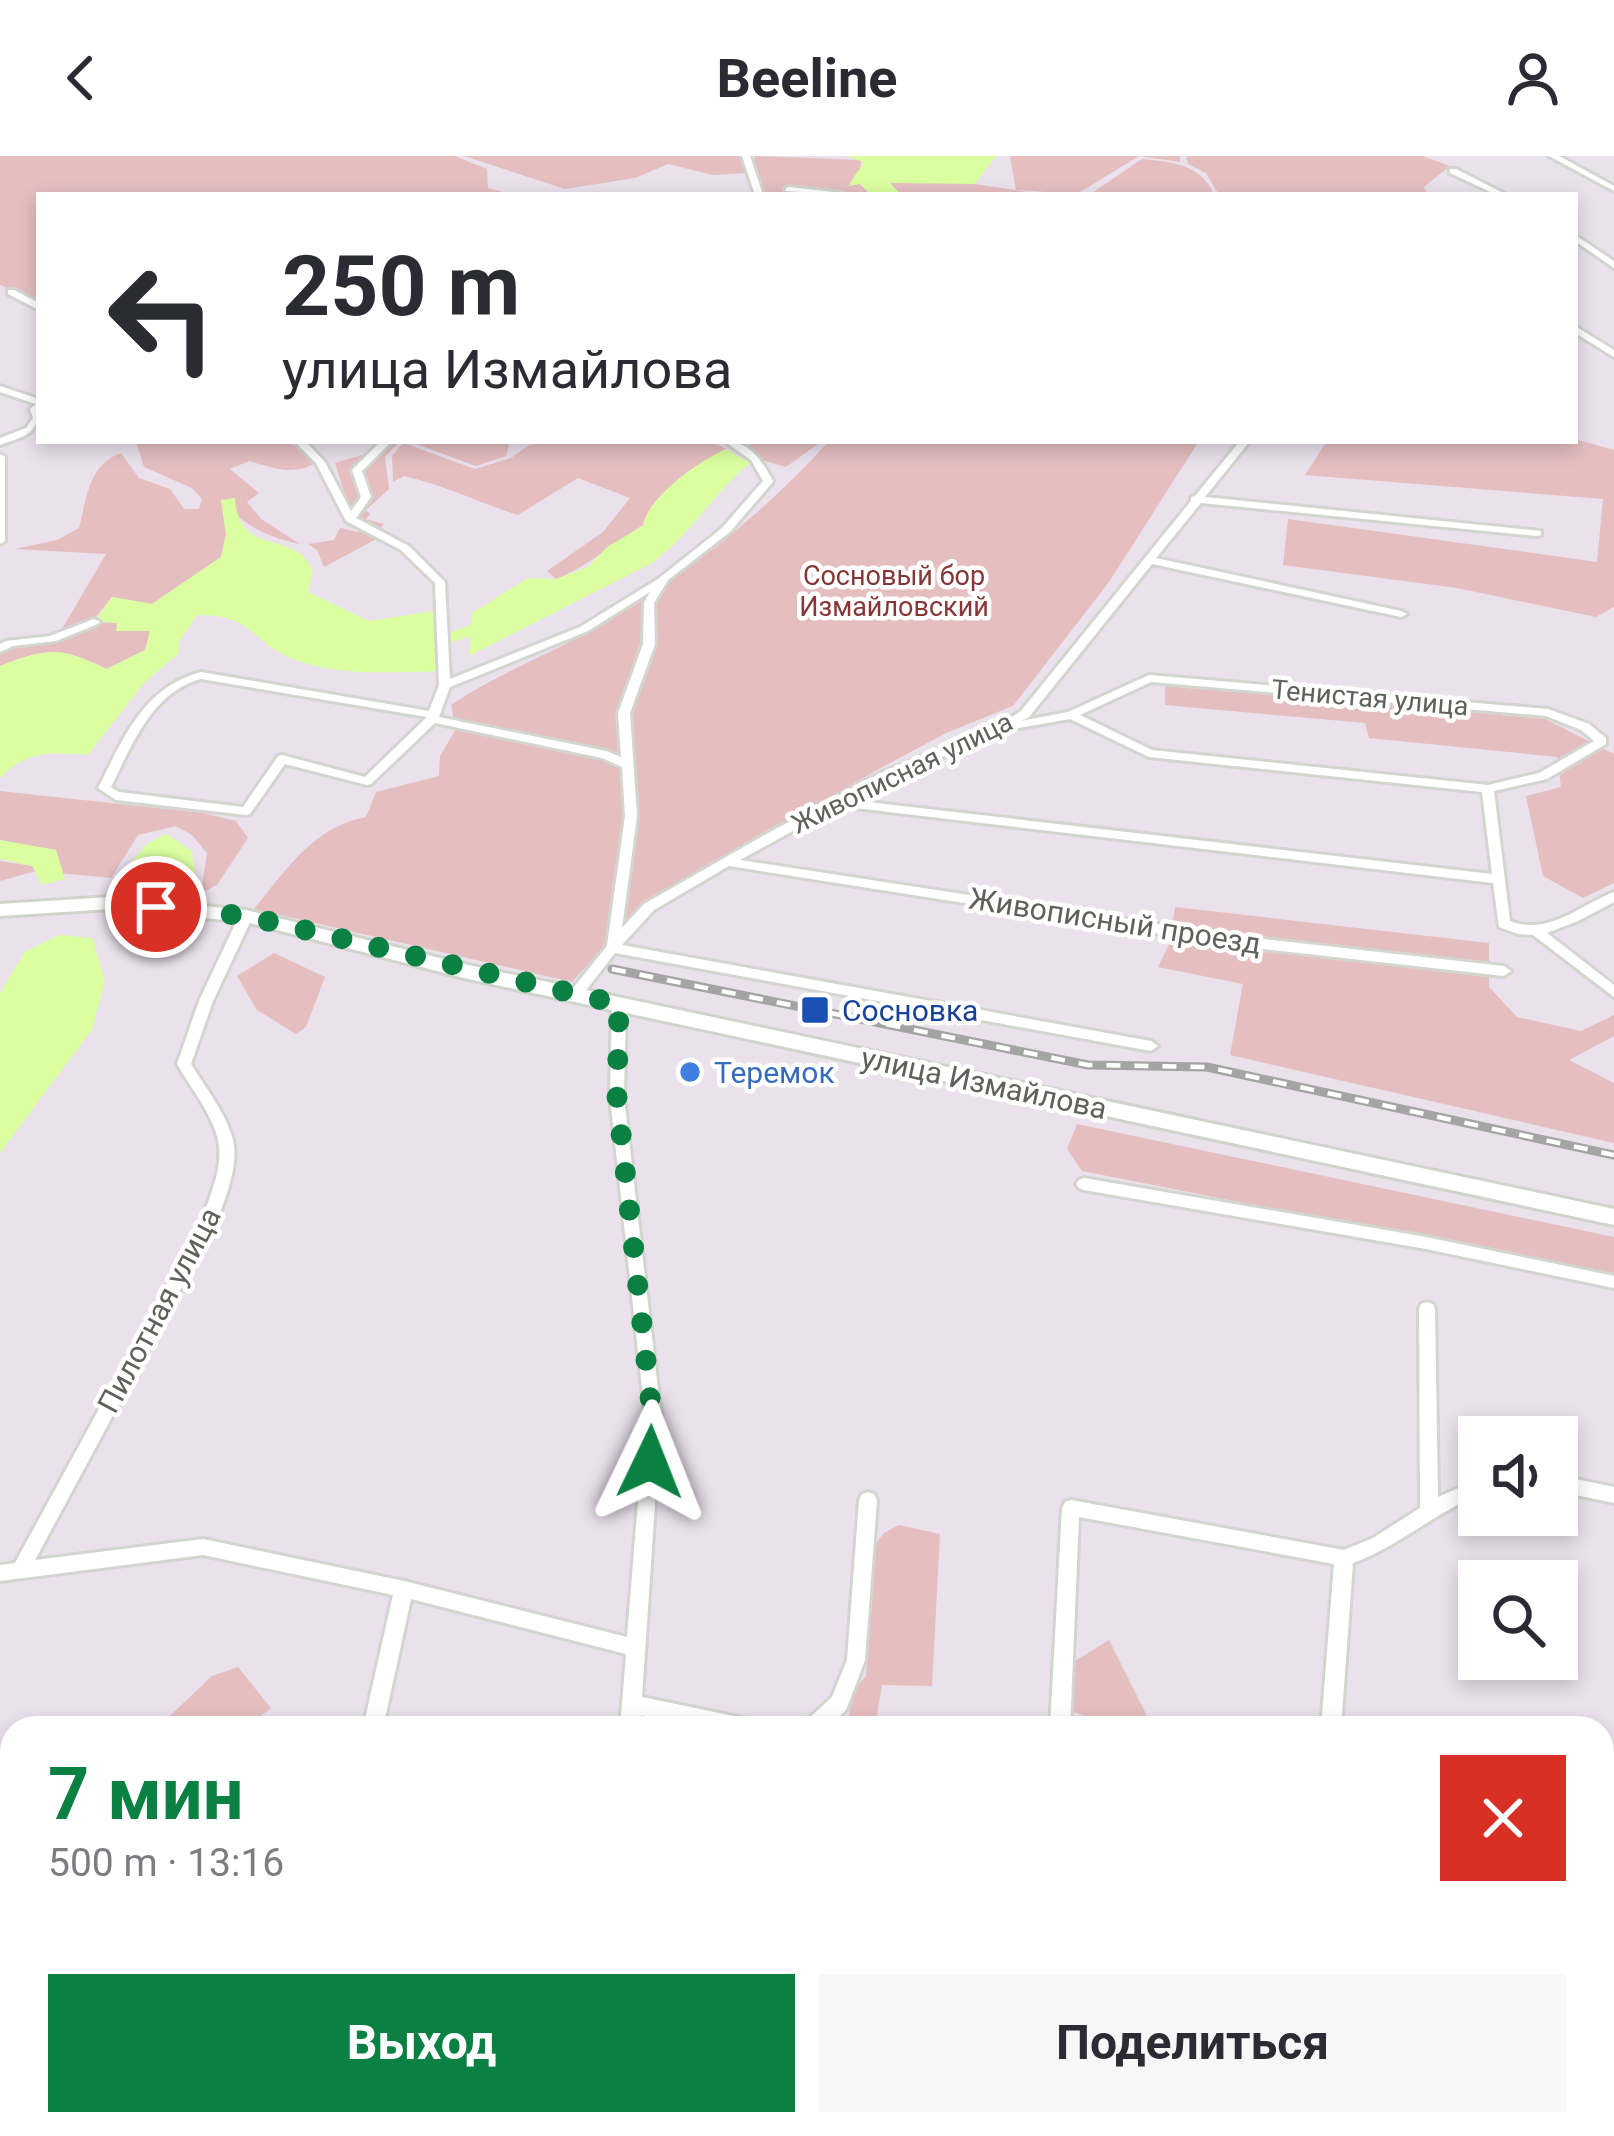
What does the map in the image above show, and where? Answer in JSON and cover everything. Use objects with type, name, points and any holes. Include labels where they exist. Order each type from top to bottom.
[{"type":"main road","name":"улица Измайлова","points":[[0,910],[111,903],[246,916],[575,995],[1614,1217]]},
{"type":"street","points":[[746,156],[758,192]]},
{"type":"street","points":[[1553,156],[1614,189]]},
{"type":"street","points":[[1453,172],[1496,192]]},
{"type":"street","points":[[789,189],[816,192]]},
{"type":"street","points":[[1578,239],[1614,265]]},
{"type":"street","points":[[1600,255],[1614,253]]},
{"type":"street","points":[[11,292],[36,306]]},
{"type":"street","points":[[1578,331],[1614,354]]},
{"type":"street","points":[[0,389],[36,403]]},
{"type":"street","points":[[0,442],[29,430],[36,421]]},
{"type":"street","points":[[302,444],[320,462],[350,519],[405,548],[440,582],[446,685],[433,717],[367,781],[282,759],[246,811],[116,796],[104,788],[165,691],[184,677],[201,675],[433,717],[606,755],[629,766]]},
{"type":"street","points":[[350,519],[366,497],[357,470],[384,444]]},
{"type":"street","points":[[446,685],[584,629],[664,578],[726,530],[768,481],[755,458],[733,444]]},
{"type":"street","name":"Живописная улица","points":[[575,995],[649,907],[832,802],[1001,729],[1024,714],[1242,444]]},
{"type":"street","points":[[0,542],[2,461]]},
{"type":"street","points":[[1196,499],[1537,532]]},
{"type":"street","points":[[1148,560],[1401,614]]},
{"type":"street","points":[[664,578],[649,603],[650,644],[624,713],[631,816],[612,949],[1151,1046]]},
{"type":"street","points":[[0,649],[10,643],[52,639],[94,622]]},
{"type":"street","name":"Тенистая улица","points":[[1001,729],[1071,715],[1148,678],[1548,713],[1585,727],[1602,741],[1543,776],[1488,789]]},
{"type":"street","points":[[1071,715],[1149,754],[1488,789],[1504,924],[1523,934],[1539,934],[1614,896]]},
{"type":"street","points":[[832,802],[1498,879]]},
{"type":"street","name":"Живописный проезд","points":[[727,862],[1237,941],[1504,971]]},
{"type":"street","name":"Пилотная улица","points":[[22,1567],[208,1224],[229,1166],[229,1142],[184,1064],[206,1001],[246,916]]},
{"type":"street","points":[[1539,934],[1614,992]]},
{"type":"street","points":[[619,1004],[617,1097],[652,1415],[632,1716]]},
{"type":"street","points":[[1084,1184],[1426,1243],[1614,1282]]},
{"type":"street","points":[[1427,1309],[1429,1511]]},
{"type":"street","points":[[1578,1487],[1614,1495]]},
{"type":"street","points":[[1061,1716],[1071,1508],[1344,1558],[1373,1550],[1458,1496]]},
{"type":"street","points":[[825,1716],[839,1703],[856,1660],[868,1500]]},
{"type":"street","points":[[0,1573],[203,1547],[404,1589],[636,1648]]},
{"type":"street","points":[[1332,1716],[1344,1558]]},
{"type":"street","points":[[374,1716],[404,1589]]},
{"type":"street","points":[[633,1704],[690,1716]]},
{"type":"green space","points":[[0,156],[455,156],[487,169],[488,188],[502,192],[36,192],[36,301],[0,285]]},
{"type":"green space","points":[[464,156],[743,156],[748,173],[713,175],[668,164],[635,178],[565,189]]},
{"type":"green space","points":[[755,156],[861,160],[860,184],[868,192],[762,192],[760,177],[752,176]]},
{"type":"green space","points":[[1010,156],[1139,156],[1080,192],[1016,190]]},
{"type":"green space","points":[[1139,156],[1180,156],[1180,162]]},
{"type":"green space","points":[[1186,156],[1422,156],[1450,166],[1424,187],[1426,192],[1217,192],[1206,173],[1188,164]]},
{"type":"green space","points":[[1142,159],[1194,171],[1212,192],[1093,192]]},
{"type":"green space","points":[[961,182],[1027,192],[898,192],[889,183]]},
{"type":"green space","points":[[1578,440],[1614,450],[1614,607],[1596,617],[1457,588],[1283,565],[1288,519],[1597,562],[1603,499],[1305,475],[1325,444],[1578,444]]},
{"type":"green space","points":[[137,444],[293,444],[316,463],[291,470],[249,461],[230,469],[259,493],[247,502],[261,519],[300,544],[257,529],[222,501],[226,535],[221,557],[152,604],[112,597],[94,619],[118,623],[117,631],[151,631],[145,650],[107,669],[54,652],[0,666],[0,654],[62,629],[106,554],[15,549],[57,540],[79,528],[91,483],[110,458],[121,453],[139,478],[170,489],[184,509],[199,509],[202,499],[192,488],[144,467]]},
{"type":"green space","points":[[380,444],[397,444],[385,457],[389,489],[366,510],[370,514],[366,519],[384,524],[378,530],[386,534],[324,567],[317,550],[308,544],[334,540],[340,528],[358,532],[363,526],[352,517],[335,463],[369,453]]},
{"type":"green space","points":[[402,444],[475,469],[511,458],[529,445],[717,444],[726,449],[664,492],[643,525],[556,579],[547,571],[603,532],[630,498],[578,478],[518,515],[420,480],[404,476],[393,482],[392,456]]},
{"type":"green space","points":[[416,444],[509,444],[506,456],[476,466]]},
{"type":"green space","points":[[734,444],[818,444],[786,467],[755,458]]},
{"type":"green space","name":"Сосновый бор Измайловский","points":[[826,444],[1197,444],[1109,582],[1013,706],[946,733],[642,905],[572,982],[254,909],[316,840],[366,817],[376,792],[439,776],[440,756],[456,729],[451,705],[655,591],[775,496]]},
{"type":"green space","points":[[1165,686],[1545,719],[1614,754],[1614,883],[1583,898],[1543,876],[1526,796],[1561,787],[1557,757],[1369,738],[1365,723],[1165,705]]},
{"type":"green space","points":[[0,791],[203,813],[236,821],[248,838],[217,885],[201,893],[207,853],[192,835],[176,826],[138,835],[111,878],[36,871],[0,881],[0,861],[32,866],[55,850],[0,840]]},
{"type":"green space","points":[[1175,907],[1489,943],[1489,987],[1517,1017],[1581,1031],[1614,1015],[1614,1036],[1569,1060],[1614,1083],[1614,1143],[1230,1055],[1243,984],[1158,967],[1170,942]]},
{"type":"green space","points":[[274,953],[325,977],[306,1027],[296,1034],[257,1010],[237,976]]},
{"type":"green space","points":[[1077,1124],[1614,1237],[1614,1276],[1082,1171],[1067,1149]]},
{"type":"green space","points":[[899,1525],[940,1534],[932,1686],[882,1685],[877,1716],[849,1716],[853,1691],[866,1676],[873,1547]]},
{"type":"green space","points":[[1109,1640],[1147,1716],[1084,1716],[1066,1709],[1067,1666]]},
{"type":"green space","points":[[238,1667],[271,1708],[261,1716],[170,1716],[212,1676]]},
{"type":"shaded area","points":[[846,156],[996,156],[975,184],[890,183],[898,192],[848,186],[864,162]]},
{"type":"shaded area","points":[[726,449],[750,463],[652,563],[469,656],[472,613],[528,578],[556,579],[588,567],[607,547],[643,526],[654,503],[676,481]]},
{"type":"shaded area","points":[[235,498],[243,525],[251,533],[301,554],[313,571],[308,592],[369,621],[441,610],[444,671],[368,672],[313,665],[280,653],[231,620],[197,615],[179,642],[179,653],[143,684],[88,755],[41,755],[20,762],[0,778],[0,666],[54,652],[107,669],[145,650],[150,631],[116,631],[117,623],[94,622],[112,597],[152,604],[221,557],[226,535],[221,500]]},
{"type":"shaded area","points":[[166,834],[192,851],[196,879],[190,884],[132,878],[124,870],[147,844]]},
{"type":"shaded area","points":[[0,840],[56,850],[65,879],[42,885],[32,866],[0,859]]},
{"type":"shaded area","points":[[59,935],[92,938],[105,981],[92,1030],[0,1153],[0,993],[25,952]]},
{"type":"waterway","points":[[417,648],[506,618]]},
{"type":"railway","points":[[612,969],[1088,1065],[1207,1067],[1614,1155]]},
{"type":"place","name":"Сосновка","points":[[815,1010]]},
{"type":"place","name":"Теремок","points":[[690,1072]]},
{"type":"route","points":[[156,907],[246,916],[619,1004],[617,1097],[652,1415],[650,1462]]}]
